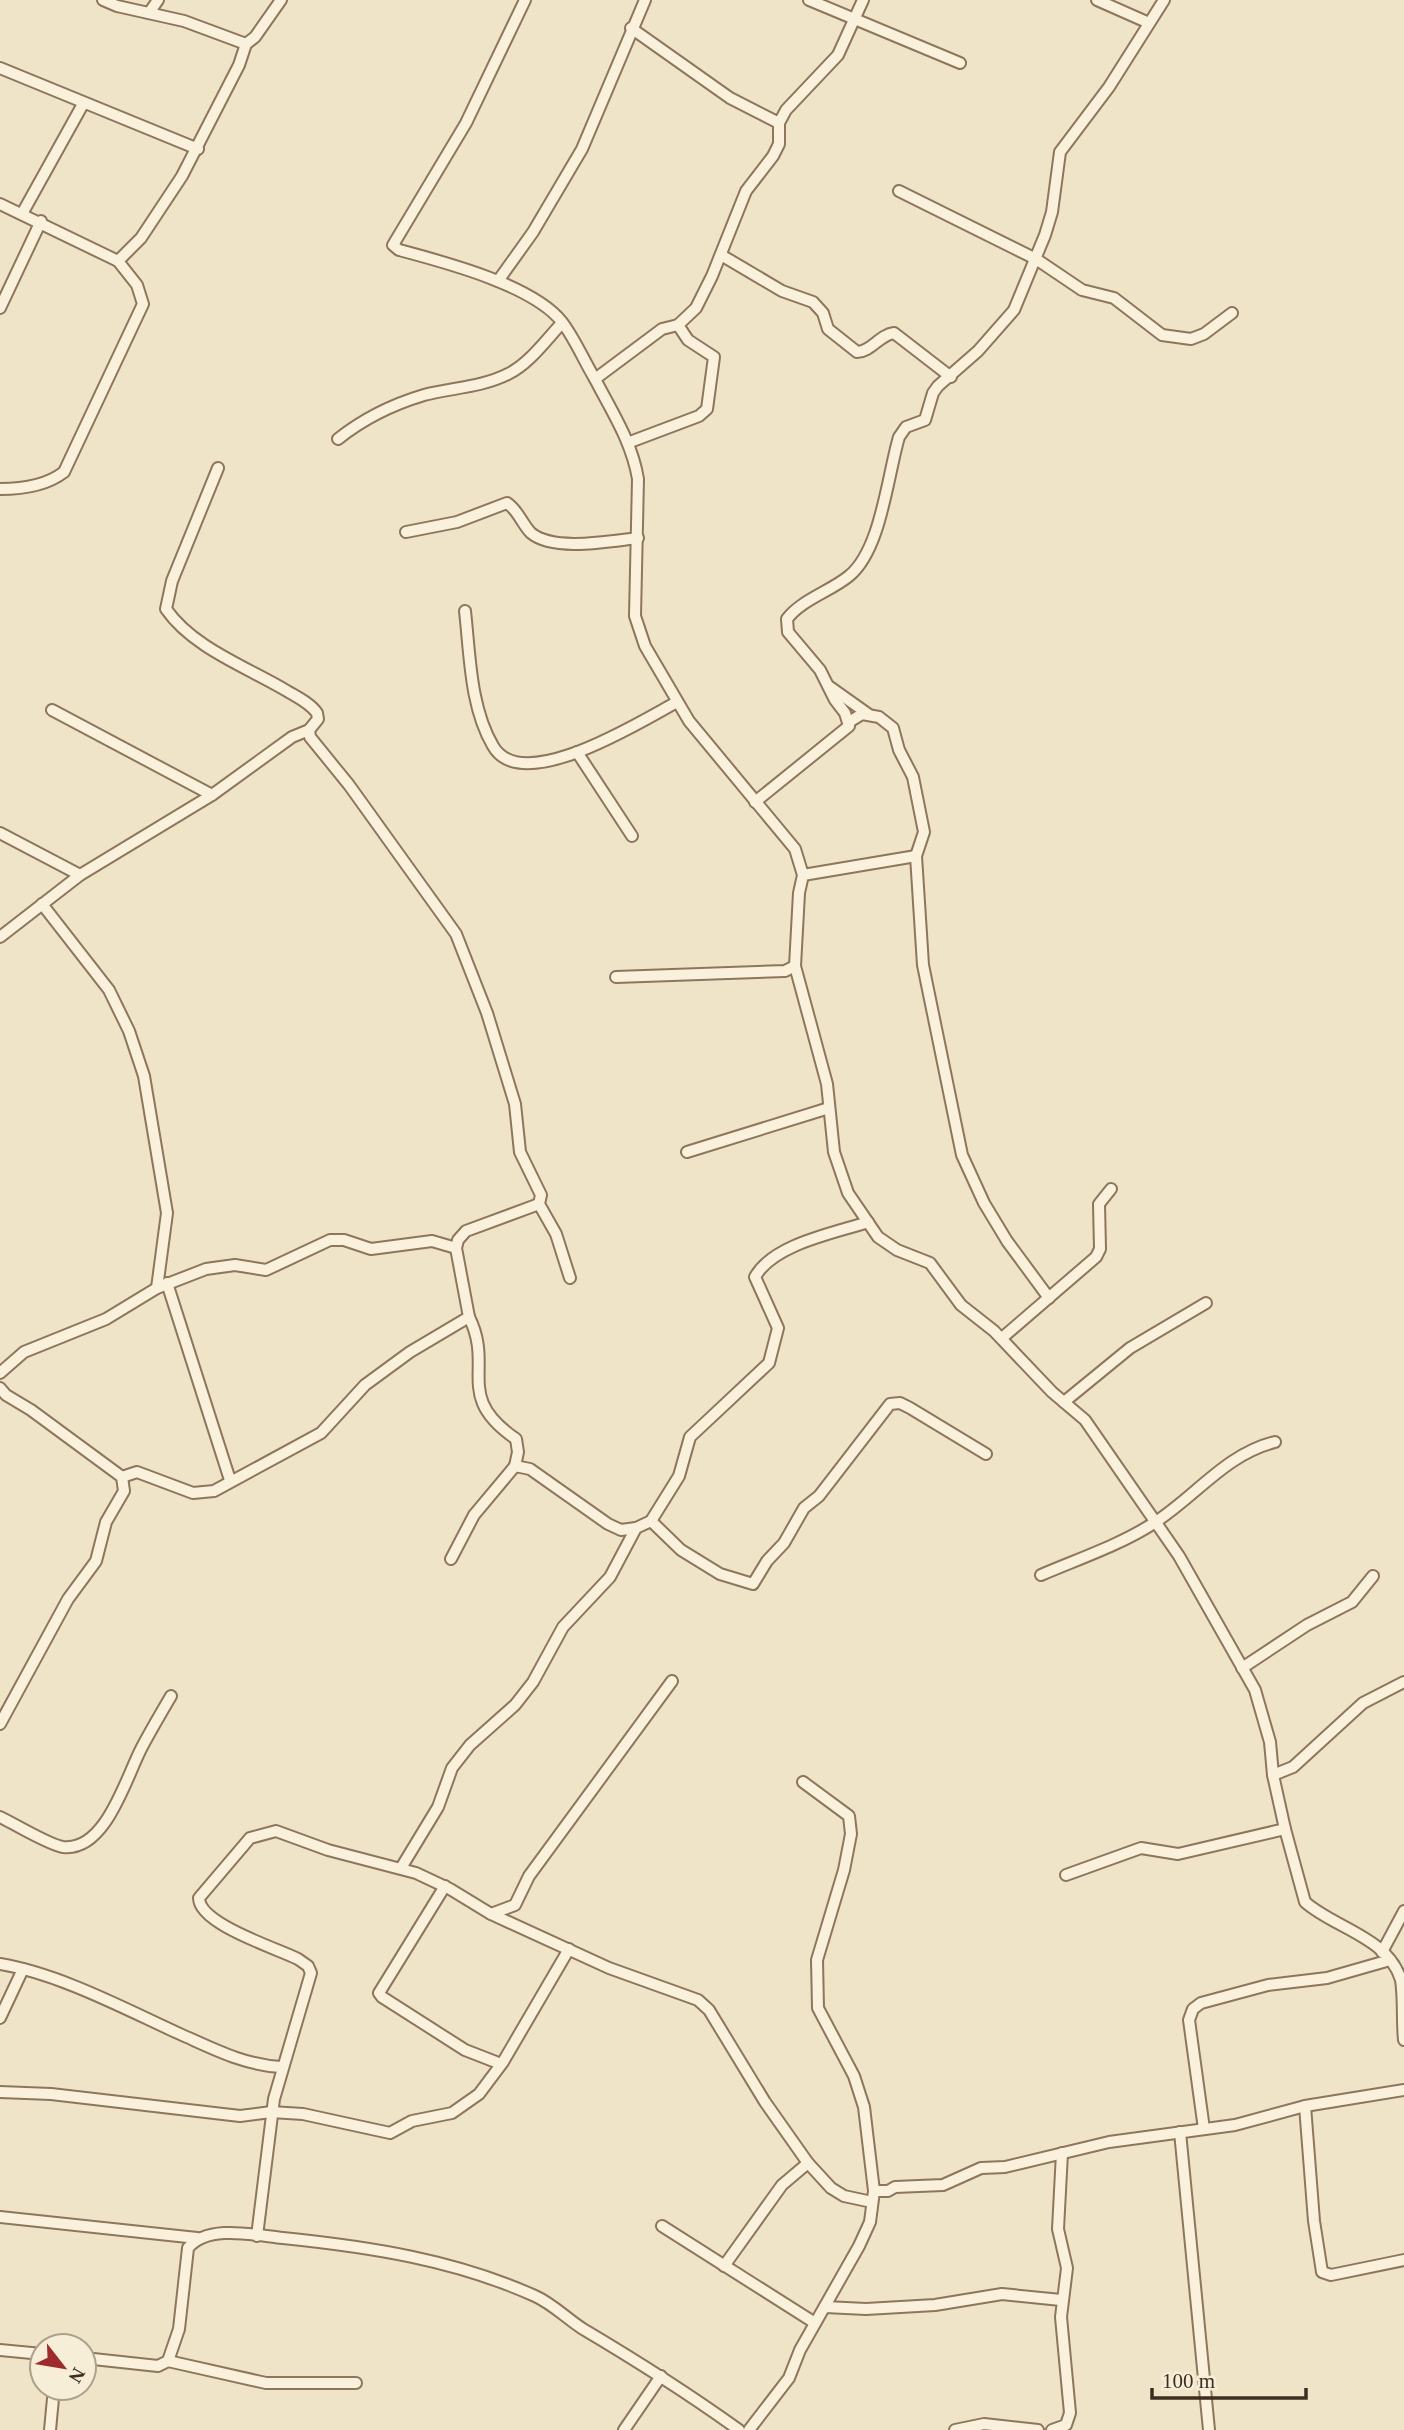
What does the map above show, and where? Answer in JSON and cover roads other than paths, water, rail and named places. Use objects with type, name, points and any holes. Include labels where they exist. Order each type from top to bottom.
[{"type":"street","points":[[103,0],[184,21],[246,44]]},
{"type":"street","points":[[149,13],[158,0]]},
{"type":"street","points":[[118,261],[158,216],[198,149],[246,44],[255,37],[281,0]]},
{"type":"street","points":[[525,0],[466,123],[393,245],[399,250],[498,281],[551,311],[562,323],[595,379],[629,442],[638,479],[637,625],[652,661],[717,758],[795,849],[803,875],[799,893],[795,966],[827,1084],[834,1152],[848,1193],[886,1243],[930,1263],[961,1306],[1002,1338],[1091,1427],[1179,1556],[1255,1690],[1270,1742],[1273,1775],[1285,1829],[1305,1902],[1386,1956],[1401,1981],[1404,2040]]},
{"type":"street","points":[[498,281],[533,232],[582,149],[645,0]]},
{"type":"street","points":[[809,0],[960,63]]},
{"type":"street","points":[[595,379],[663,329],[678,325],[696,308],[721,255],[746,191],[779,144],[779,123],[794,101],[838,55],[863,0]]},
{"type":"street","points":[[1097,0],[1149,23]]},
{"type":"street","points":[[849,722],[820,670],[788,632],[787,619],[848,577],[864,562],[874,543],[899,437],[906,427],[925,420],[933,393],[1005,324],[1036,259],[1052,212],[1060,152],[1109,87],[1164,0]]},
{"type":"street","points":[[631,28],[730,98],[779,123]]},
{"type":"street","points":[[0,68],[57,89],[83,103],[198,149]]},
{"type":"street","points":[[23,212],[83,103]]},
{"type":"street","points":[[899,191],[1036,259],[1082,290],[1114,298],[1162,335],[1191,338],[1204,334],[1231,313]]},
{"type":"street","points":[[0,204],[23,212],[118,261],[137,285],[143,304],[67,469],[57,478],[22,489],[0,489]]},
{"type":"street","points":[[0,308],[41,221]]},
{"type":"street","points":[[721,255],[782,290],[813,302],[823,313],[828,329],[857,352],[865,351],[884,334],[894,332],[951,377]]},
{"type":"street","points":[[338,439],[356,425],[392,407],[508,374],[535,352],[562,323]]},
{"type":"street","points":[[629,442],[699,416],[707,409],[714,358],[688,340],[678,325]]},
{"type":"street","points":[[0,937],[42,904],[59,895],[80,875],[212,794],[292,737],[309,730],[318,719],[314,708],[262,676],[231,661],[174,620],[165,605],[218,468]]},
{"type":"street","points":[[405,533],[457,522],[507,503],[530,532],[545,541],[585,543],[638,538]]},
{"type":"street","points":[[465,611],[475,694],[494,749],[504,757],[531,765],[577,752],[677,702]]},
{"type":"street","points":[[826,683],[851,704],[887,721],[893,728],[899,750],[913,777],[924,832],[916,856],[923,965],[962,1155],[984,1203],[1049,1298]]},
{"type":"street","points":[[52,710],[212,794]]},
{"type":"street","points":[[755,802],[844,732],[849,722],[862,714],[871,715]]},
{"type":"street","points":[[309,730],[310,737],[349,785],[456,934],[491,1026],[515,1104],[520,1152],[541,1195],[539,1204],[556,1234],[570,1278]]},
{"type":"street","points":[[577,752],[632,836]]},
{"type":"street","points":[[0,833],[80,875]]},
{"type":"street","points":[[803,875],[916,856]]},
{"type":"street","points":[[42,904],[109,990],[129,1031],[144,1076],[167,1213],[162,1286],[230,1480]]},
{"type":"street","points":[[616,977],[785,971],[795,966]]},
{"type":"street","points":[[687,1152],[829,1108]]},
{"type":"street","points":[[1002,1338],[1096,1257],[1100,1249],[1099,1204],[1111,1189]]},
{"type":"street","points":[[451,1559],[474,1515],[515,1466],[518,1452],[516,1439],[492,1420],[480,1401],[478,1347],[469,1317],[456,1248],[458,1240],[466,1231],[539,1204]]},
{"type":"street","points":[[515,1466],[530,1469],[608,1524],[621,1530],[636,1528],[651,1521],[679,1476],[690,1437],[769,1363],[778,1328],[755,1277],[759,1269],[799,1244],[868,1222]]},
{"type":"street","points":[[0,1373],[24,1352],[106,1319],[162,1286],[216,1268],[235,1265],[266,1270],[330,1240],[344,1240],[371,1249],[432,1241],[456,1248]]},
{"type":"street","points":[[1064,1402],[1129,1348],[1206,1303]]},
{"type":"street","points":[[122,1477],[130,1473],[148,1474],[193,1493],[214,1491],[230,1480],[276,1460],[321,1433],[365,1385],[410,1352],[469,1317]]},
{"type":"street","points":[[0,1388],[6,1395],[31,1410],[122,1477],[124,1491],[106,1522],[96,1561],[68,1599],[0,1724]]},
{"type":"street","points":[[651,1521],[681,1550],[738,1582],[753,1584],[766,1560],[784,1543],[804,1508],[819,1496],[890,1404],[900,1403],[910,1408],[986,1454]]},
{"type":"street","points":[[1041,1576],[1154,1523],[1236,1457],[1252,1448],[1275,1442]]},
{"type":"street","points":[[401,1868],[438,1807],[453,1768],[470,1745],[515,1706],[533,1682],[563,1627],[610,1577],[636,1528]]},
{"type":"street","points":[[1242,1668],[1307,1625],[1352,1602],[1373,1576]]},
{"type":"street","points":[[491,1914],[515,1905],[529,1876],[672,1681]]},
{"type":"street","points":[[1273,1775],[1293,1766],[1363,1703],[1404,1682]]},
{"type":"street","points":[[0,1817],[65,1847],[78,1845],[94,1836],[109,1816],[141,1748],[171,1696]]},
{"type":"street","points":[[749,2430],[789,2378],[815,2323],[866,2231],[873,2196],[864,2107],[854,2076],[818,2008],[817,1960],[844,1870],[851,1834],[849,1816],[803,1782]]},
{"type":"street","points":[[1066,1875],[1141,1848],[1178,1854],[1285,1829]]},
{"type":"street","points":[[257,2236],[271,2112],[281,2067],[311,1973],[308,1966],[218,1922],[200,1906],[202,1892],[250,1838],[266,1832],[276,1831],[339,1853],[401,1868],[444,1886],[491,1914],[569,1950],[704,2003],[765,2102],[808,2163],[831,2188],[844,2196],[873,2196],[895,2187],[943,2185],[981,2168],[1005,2167],[1109,2142],[1236,2125],[1305,2106],[1404,2090]]},
{"type":"street","points":[[444,1886],[379,1993],[465,2050],[500,2064]]},
{"type":"street","points":[[1205,2129],[1189,2020],[1193,2009],[1201,2003],[1268,1984],[1327,1978],[1386,1956],[1404,1911]]},
{"type":"street","points":[[0,2092],[51,2094],[240,2116],[271,2112],[303,2114],[390,2133],[412,2121],[452,2113],[479,2094],[569,1950]]},
{"type":"street","points":[[0,1964],[23,1969],[243,2062],[281,2067]]},
{"type":"street","points":[[0,2018],[23,1969]]},
{"type":"street","points":[[1305,2106],[1314,2221],[1322,2272],[1331,2275],[1404,2260]]},
{"type":"street","points":[[1180,2132],[1209,2430]]},
{"type":"street","points":[[1052,2430],[1066,2426],[1070,2413],[1061,2300],[1067,2268],[1058,2228],[1062,2152]]},
{"type":"street","points":[[724,2266],[782,2185],[808,2163]]},
{"type":"street","points":[[0,2217],[197,2238],[215,2234],[257,2236],[366,2247],[454,2266],[535,2296],[661,2376],[739,2430]]},
{"type":"street","points":[[662,2226],[815,2323]]},
{"type":"street","points":[[168,2361],[179,2329],[188,2248],[197,2238]]},
{"type":"street","points":[[825,2307],[866,2309],[935,2305],[1002,2294],[1061,2300]]},
{"type":"street","points":[[0,2350],[28,2353]]},
{"type":"street","points":[[98,2360],[158,2366],[168,2361],[266,2383],[356,2383]]},
{"type":"street","points":[[624,2430],[661,2376]]},
{"type":"street","points":[[50,2430],[53,2402]]},
{"type":"street","points":[[955,2430],[984,2424],[1038,2430]]}]
